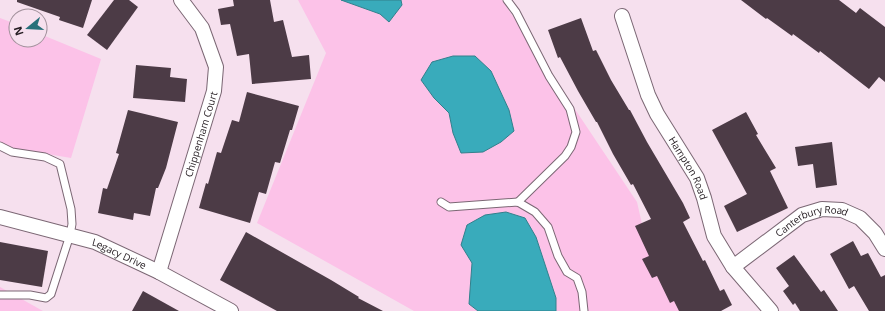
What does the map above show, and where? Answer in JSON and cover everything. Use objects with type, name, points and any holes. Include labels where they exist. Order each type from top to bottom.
[{"type":"street","name":"Chippenham Court","points":[[159,272],[214,91],[216,66],[202,28],[182,0]]},
{"type":"street","name":"Hampton Road","points":[[622,16],[652,105],[697,178],[714,236],[733,267],[770,311]]},
{"type":"street","name":"Canterbury Road","points":[[733,267],[802,215],[822,209],[842,210],[860,218],[875,233],[885,249]]},
{"type":"street","name":"Legacy Drive","points":[[0,217],[95,242],[159,272],[231,311]]},
{"type":"lane","points":[[507,0],[516,12],[549,76],[570,109],[576,132],[571,147],[565,156],[518,202]]},
{"type":"lane","points":[[0,146],[12,152],[45,158],[60,164],[71,209],[72,224],[70,235],[51,294],[46,298],[30,295],[0,295]]},
{"type":"lane","points":[[441,202],[449,207],[518,202],[535,212],[548,227],[558,256],[567,272],[577,278],[582,292],[584,311]]},
{"type":"shaded area","points":[[298,0],[341,0],[380,14],[389,21],[402,5],[401,0],[502,0],[637,202],[650,259],[687,311],[556,311],[556,298],[549,277],[472,263],[469,304],[478,311],[414,311],[257,223],[326,53]],"holes":[[[491,71],[509,110],[453,133],[449,113]]]},
{"type":"shaded area","points":[[0,18],[8,21],[8,48],[48,48],[48,37],[101,59],[71,158],[0,146]]},
{"type":"shaded area","points":[[0,287],[43,311],[0,311]]},
{"type":"water","points":[[341,0],[401,0],[402,5],[389,22],[380,14]]},
{"type":"water","points":[[453,56],[475,56],[491,71],[509,110],[514,131],[501,142],[483,152],[461,153],[453,133],[449,113],[434,98],[421,80],[432,62]]},
{"type":"water","points":[[506,212],[525,218],[536,237],[556,298],[556,311],[478,311],[469,304],[472,263],[461,245],[467,225],[485,215]]},
{"type":"building","points":[[17,0],[92,0],[83,28],[59,20],[60,17],[48,13],[48,8],[34,8],[17,2]]},
{"type":"building","points":[[114,0],[129,0],[138,7],[107,50],[87,35]]},
{"type":"building","points":[[233,0],[270,0],[274,22],[283,20],[292,57],[309,55],[311,79],[252,84],[249,54],[237,56],[230,24],[221,25],[218,9],[234,6]]},
{"type":"building","points":[[741,0],[839,0],[856,13],[860,8],[885,27],[885,82],[879,77],[869,89],[820,51],[819,53],[793,34],[792,36]]},
{"type":"building","points":[[581,18],[593,51],[596,50],[611,80],[630,110],[683,203],[690,218],[683,222],[703,261],[705,260],[720,291],[724,289],[732,305],[721,311],[679,311],[674,301],[670,303],[657,276],[652,278],[642,259],[649,256],[635,226],[651,219],[633,184],[631,185],[613,154],[597,122],[560,57],[558,58],[548,30]]},
{"type":"building","points":[[136,65],[171,68],[170,77],[187,79],[185,102],[133,98]]},
{"type":"building","points":[[247,92],[299,106],[280,163],[275,162],[266,194],[259,192],[250,223],[199,208],[206,183],[208,184],[217,152],[221,153],[232,120],[239,122]]},
{"type":"building","points":[[128,110],[178,122],[166,168],[158,188],[156,188],[150,216],[134,213],[133,220],[98,213],[103,188],[107,189],[119,154],[116,153]]},
{"type":"building","points":[[746,112],[758,134],[756,135],[776,168],[770,171],[788,208],[737,232],[724,206],[747,194],[712,130]]},
{"type":"building","points":[[832,142],[837,185],[816,188],[813,164],[798,166],[795,147]]},
{"type":"building","points":[[246,232],[331,280],[359,297],[358,298],[383,311],[277,311],[220,280]]},
{"type":"building","points":[[853,241],[861,256],[868,253],[881,277],[885,275],[885,311],[869,311],[854,286],[849,289],[830,254]]},
{"type":"building","points":[[0,242],[48,251],[42,287],[0,280]]},
{"type":"building","points":[[794,255],[821,292],[824,290],[838,311],[800,311],[795,303],[793,305],[783,291],[789,286],[776,268]]},
{"type":"building","points":[[143,291],[179,311],[132,311]]}]
